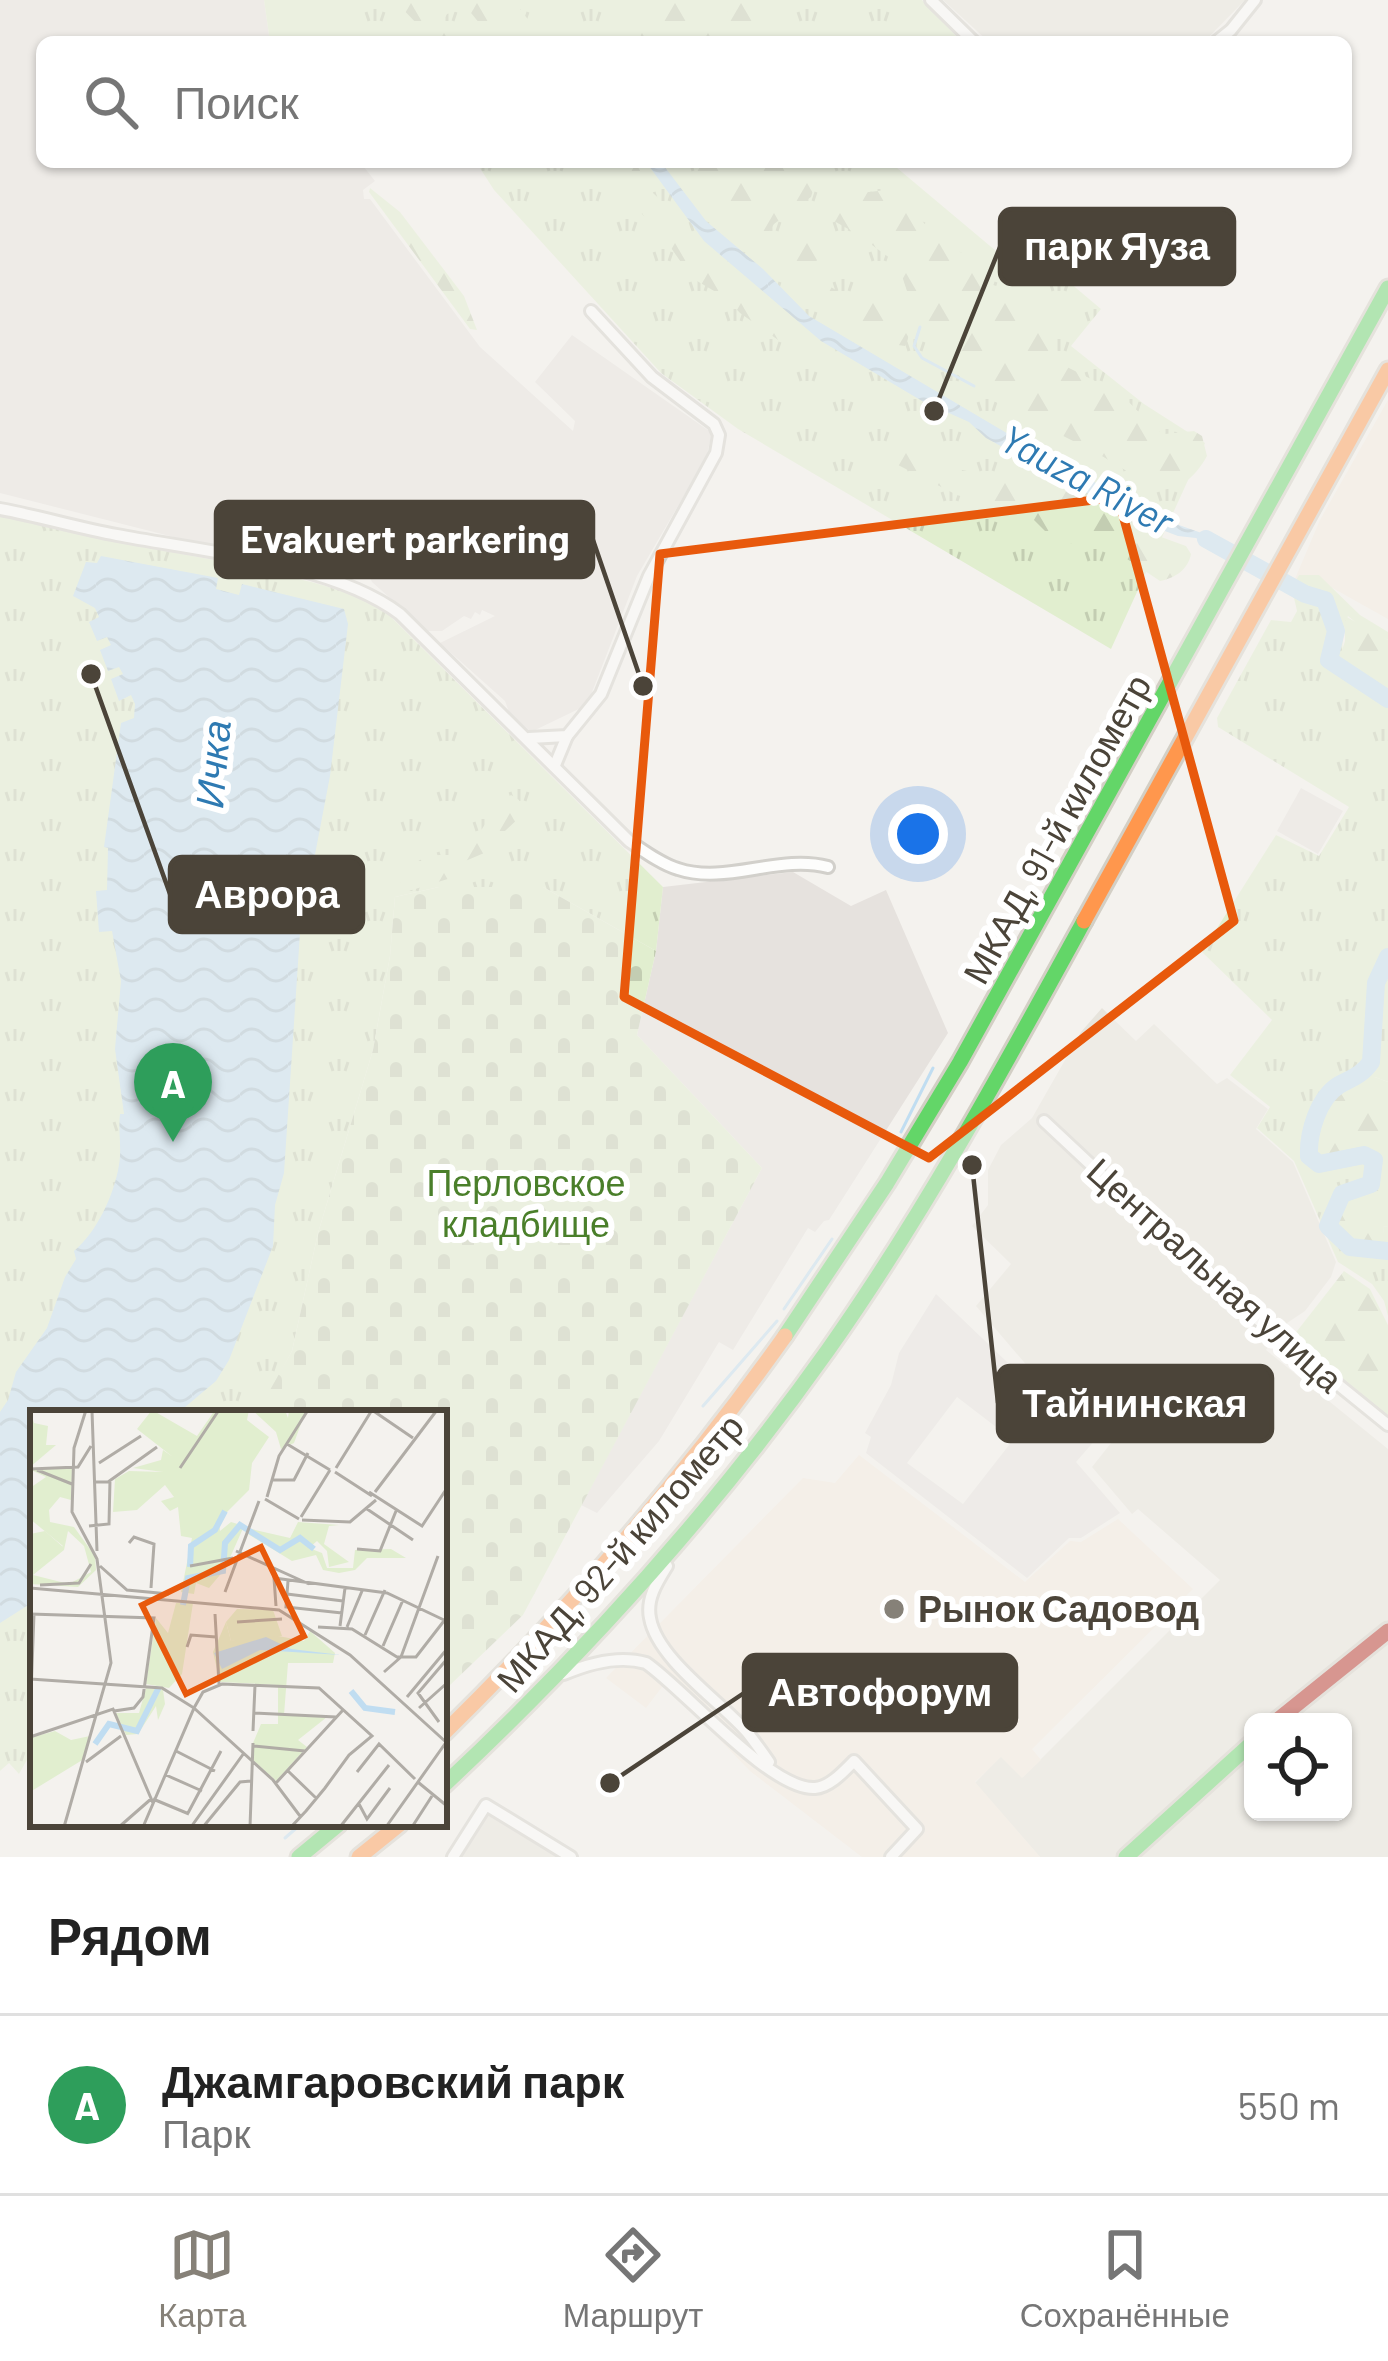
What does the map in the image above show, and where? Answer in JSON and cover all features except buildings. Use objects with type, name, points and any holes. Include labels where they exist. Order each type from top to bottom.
[{"type":"main road","name":"МКАД, 91-й километр","points":[[755,1384],[906,1157],[1008,981],[1388,287]]},
{"type":"main road","name":"МКАД, 91-й километр","points":[[786,1407],[861,1300],[951,1155],[1388,370]]},
{"type":"main road","points":[[1366,410],[1388,382]]},
{"type":"main road","name":"МКАД, 92-й километр","points":[[447,1730],[578,1601],[664,1502],[755,1384]]},
{"type":"main road","name":"МКАД, 92-й километр","points":[[447,1782],[556,1677],[694,1526],[786,1407]]},
{"type":"main road","points":[[1286,1713],[1388,1631]]},
{"type":"main road","points":[[1126,1857],[1244,1750]]},
{"type":"main road","points":[[299,1857],[336,1827]]},
{"type":"main road","points":[[359,1857],[396,1827]]},
{"type":"street","points":[[931,0],[968,36]]},
{"type":"street","points":[[1224,36],[1255,0]]},
{"type":"street","points":[[555,765],[567,736],[601,694],[649,576],[716,453],[719,435],[714,424],[652,377],[591,311]]},
{"type":"street","points":[[0,509],[359,588],[400,614],[629,841],[678,869],[701,874],[788,864],[828,867]]},
{"type":"street","points":[[529,738],[567,736]]},
{"type":"street","name":"Центральная улица","points":[[1044,1121],[1246,1310],[1388,1425]]},
{"type":"street","points":[[694,1526],[658,1580],[649,1617],[664,1648],[746,1732],[775,1770]]},
{"type":"street","points":[[556,1677],[596,1662],[632,1659],[646,1663],[734,1742],[794,1782],[814,1788],[831,1782],[854,1761],[917,1829],[891,1857]]},
{"type":"street","points":[[453,1857],[486,1804],[571,1857]]},
{"type":"highlighted area","points":[[1118,497],[1234,921],[929,1158],[624,997],[660,554]]},
{"type":"shaded area","points":[[0,0],[264,0],[269,36],[36,36],[36,168],[365,168],[375,181],[363,190],[364,199],[370,199],[480,347],[573,431],[575,421],[535,382],[572,335],[712,433],[706,458],[637,576],[587,705],[531,732],[509,712],[505,701],[440,643],[495,616],[482,610],[442,631],[427,631],[372,582],[357,550],[341,540],[340,530],[319,504],[238,519],[237,539],[229,551],[0,493]]},
{"type":"shaded area","points":[[943,0],[1245,0],[1210,36],[982,36]]},
{"type":"shaded area","points":[[1388,400],[1388,619],[1313,577],[1299,575],[1292,586],[1320,520]]},
{"type":"shaded area","points":[[1301,788],[1343,811],[1318,854],[1277,831]]},
{"type":"shaded area","points":[[793,872],[851,906],[886,890],[948,1033],[829,1220],[815,1232],[808,1228],[733,1350],[719,1342],[659,1441],[597,1513],[581,1505],[762,1168],[637,1035],[656,951],[663,887]]},
{"type":"shaded area","points":[[1102,1008],[1136,1041],[1154,1024],[1217,1084],[1227,1078],[1268,1109],[1256,1129],[1293,1162],[1336,1262],[1331,1277],[1305,1311],[1284,1325],[1266,1350],[1388,1449],[1388,1857],[1040,1857],[975,1783],[1001,1756],[1023,1777],[1220,1580],[1138,1509],[1132,1514],[1092,1467],[1115,1438],[1080,1397],[1046,1388],[976,1306],[1011,1264],[972,1226],[988,1205],[988,1170],[1001,1145],[1032,1118],[1081,1032]]},
{"type":"shaded area","points":[[936,1294],[1051,1404],[1058,1400],[1097,1438],[1076,1462],[1120,1513],[1081,1538],[1069,1538],[1027,1578],[866,1453],[871,1437],[865,1433],[891,1385],[899,1353]],"holes":[[[957,1397],[1013,1440],[963,1504],[907,1463]]]},
{"type":"shaded area","points":[[859,1455],[1025,1582],[1070,1541],[1081,1542],[1118,1519],[1193,1589],[1032,1749],[1041,1760],[1022,1778],[1001,1757],[975,1782],[1040,1857],[862,1857],[750,1771],[665,1683],[646,1708],[606,1678],[803,1478],[835,1483]]},
{"type":"shaded area","points":[[484,1812],[560,1857],[458,1857]]},
{"type":"green space","points":[[264,0],[922,0],[956,36],[269,36]]},
{"type":"green space","points":[[275,0],[338,0],[358,36],[281,36]]},
{"type":"green space","points":[[394,0],[513,0],[536,36],[513,36],[501,18],[480,24],[467,8],[447,14],[442,23],[457,36],[420,36],[419,26]]},
{"type":"green space","points":[[638,0],[703,0],[705,5],[730,12],[744,0],[758,0],[760,36],[641,36]]},
{"type":"green space","points":[[480,168],[897,168],[1033,282],[1050,266],[1101,309],[1071,346],[1144,404],[1205,443],[1111,649],[738,429],[661,373],[494,190]]},
{"type":"green space","points":[[602,168],[638,168],[653,193],[690,228],[703,256],[727,271],[743,296],[782,327],[786,336],[781,342],[726,298],[692,278]]},
{"type":"green space","points":[[694,168],[820,168],[811,197],[774,224],[763,241],[725,209]]},
{"type":"green space","points":[[370,188],[400,212],[464,296],[477,330],[470,329]]},
{"type":"green space","points":[[888,190],[971,260],[993,285],[1022,294],[1053,319],[1056,348],[1065,366],[1121,394],[1156,430],[1165,434],[1194,431],[1202,436],[1207,456],[1193,476],[1174,488],[1158,490],[986,397],[934,356],[929,330],[914,312],[898,264],[834,221],[820,221],[778,254],[767,254],[788,232],[839,195]]},
{"type":"green space","points":[[822,236],[828,245],[812,267],[818,276],[842,293],[881,298],[906,326],[905,346],[881,338],[786,274],[787,264],[808,237]]},
{"type":"green space","points":[[919,443],[962,470],[992,476],[1042,474],[1153,534],[1186,546],[1191,554],[1187,565],[1160,581],[1112,549],[1055,541],[1030,516],[957,495],[898,465],[897,455]]},
{"type":"green space","points":[[0,514],[304,580],[374,605],[663,887],[656,951],[543,887],[439,887],[395,897],[373,1050],[318,1233],[292,1351],[263,1406],[260,1410],[30,1410],[30,1754],[19,1774],[9,1763],[0,1771]]},
{"type":"green space","points":[[1299,575],[1319,575],[1360,615],[1388,632],[1388,640],[1348,616],[1342,643],[1353,672],[1388,693],[1388,1082],[1375,1077],[1320,1121],[1313,1155],[1367,1151],[1380,1161],[1372,1189],[1345,1198],[1351,1240],[1377,1244],[1384,1240],[1383,1227],[1388,1226],[1388,1316],[1372,1284],[1338,1262],[1294,1161],[1257,1128],[1270,1107],[1230,1075],[1272,1020],[1202,952],[1276,835],[1319,856],[1349,807],[1218,727],[1217,718],[1271,620],[1291,622],[1297,611],[1288,593]]},
{"type":"green space","points":[[1345,616],[1388,640],[1388,693],[1344,665],[1340,656]]},
{"type":"green space","points":[[511,795],[519,800],[521,816],[496,848],[463,862],[451,878],[402,893],[399,885],[413,865],[449,855],[482,829],[497,805]]},
{"type":"green space","name":"Перловское кладбище","points":[[439,887],[543,887],[656,951],[637,1035],[762,1168],[523,1615],[448,1687],[447,1410],[259,1410],[292,1351],[318,1233],[373,1050],[395,897]]},
{"type":"green space","points":[[1375,1077],[1388,1082],[1388,1226],[1383,1227],[1385,1240],[1371,1244],[1349,1239],[1331,1225],[1345,1198],[1372,1189],[1380,1161],[1375,1153],[1313,1155],[1329,1100]]},
{"type":"green space","points":[[1344,1271],[1370,1289],[1388,1325],[1388,1417],[1290,1340]]},
{"type":"water","points":[[650,168],[666,168],[706,221],[809,316],[1032,448],[1162,519],[1225,546],[1219,554],[1196,538],[1149,525],[986,438],[969,422],[922,401],[821,341],[704,241]]},
{"type":"water","name":"Ичка","points":[[101,556],[218,578],[216,589],[239,595],[242,584],[344,609],[348,624],[330,776],[300,933],[284,1173],[275,1205],[273,1246],[229,1360],[216,1381],[182,1410],[30,1410],[30,1604],[0,1623],[0,1412],[16,1372],[47,1328],[76,1259],[74,1251],[103,1212],[120,1159],[120,1114],[124,1114],[115,1049],[121,981],[112,931],[99,932],[96,891],[107,890],[108,848],[104,847],[121,723],[134,718],[135,704],[131,695],[119,701],[111,679],[123,674],[119,667],[108,671],[100,650],[111,645],[107,637],[97,641],[89,622],[99,617],[95,608],[73,596],[86,562],[97,563]]},
{"type":"waterway","points":[[920,327],[914,346],[922,358],[974,386]]},
{"type":"waterway","name":"Yauza River","points":[[1206,539],[1305,594],[1325,600],[1336,631],[1329,660],[1388,699]]},
{"type":"waterway","name":"Yauza River","points":[[1388,957],[1376,983],[1371,1062],[1325,1098],[1310,1137],[1309,1156],[1319,1164],[1364,1155],[1374,1160],[1371,1184],[1342,1194],[1328,1226],[1350,1247],[1388,1251]]},
{"type":"waterway","points":[[901,1132],[933,1068]]},
{"type":"waterway","points":[[784,1309],[832,1239]]},
{"type":"waterway","points":[[703,1406],[777,1321]]},
{"type":"waterway","points":[[285,1838],[298,1827]]},
{"type":"traffic: fast","points":[[785,1336],[887,1183],[960,1062],[1388,288]]},
{"type":"traffic: fast","points":[[447,1782],[647,1577],[785,1409],[930,1193],[1084,921]]},
{"type":"traffic: fast","points":[[1126,1857],[1244,1750]]},
{"type":"traffic: fast","points":[[299,1857],[335,1827]]},
{"type":"traffic: slow","points":[[1084,921],[1388,370]]},
{"type":"traffic: slow","points":[[447,1730],[624,1542],[785,1336]]},
{"type":"traffic: slow","points":[[359,1857],[396,1827]]},
{"type":"traffic: jam","points":[[1286,1713],[1388,1631]]},
{"type":"place","name":"парк Яуза","points":[[934,411]]},
{"type":"place","name":"Аврора","points":[[91,674]]},
{"type":"place","name":"Evakuert parkering","points":[[643,686]]},
{"type":"place","name":"Джамгаровский парк","points":[[173,1142]]},
{"type":"place","name":"Тайнинская","points":[[972,1165]]},
{"type":"place","name":"Рынок Садовод","points":[[894,1609]]},
{"type":"place","name":"Автофорум","points":[[610,1783]]}]
